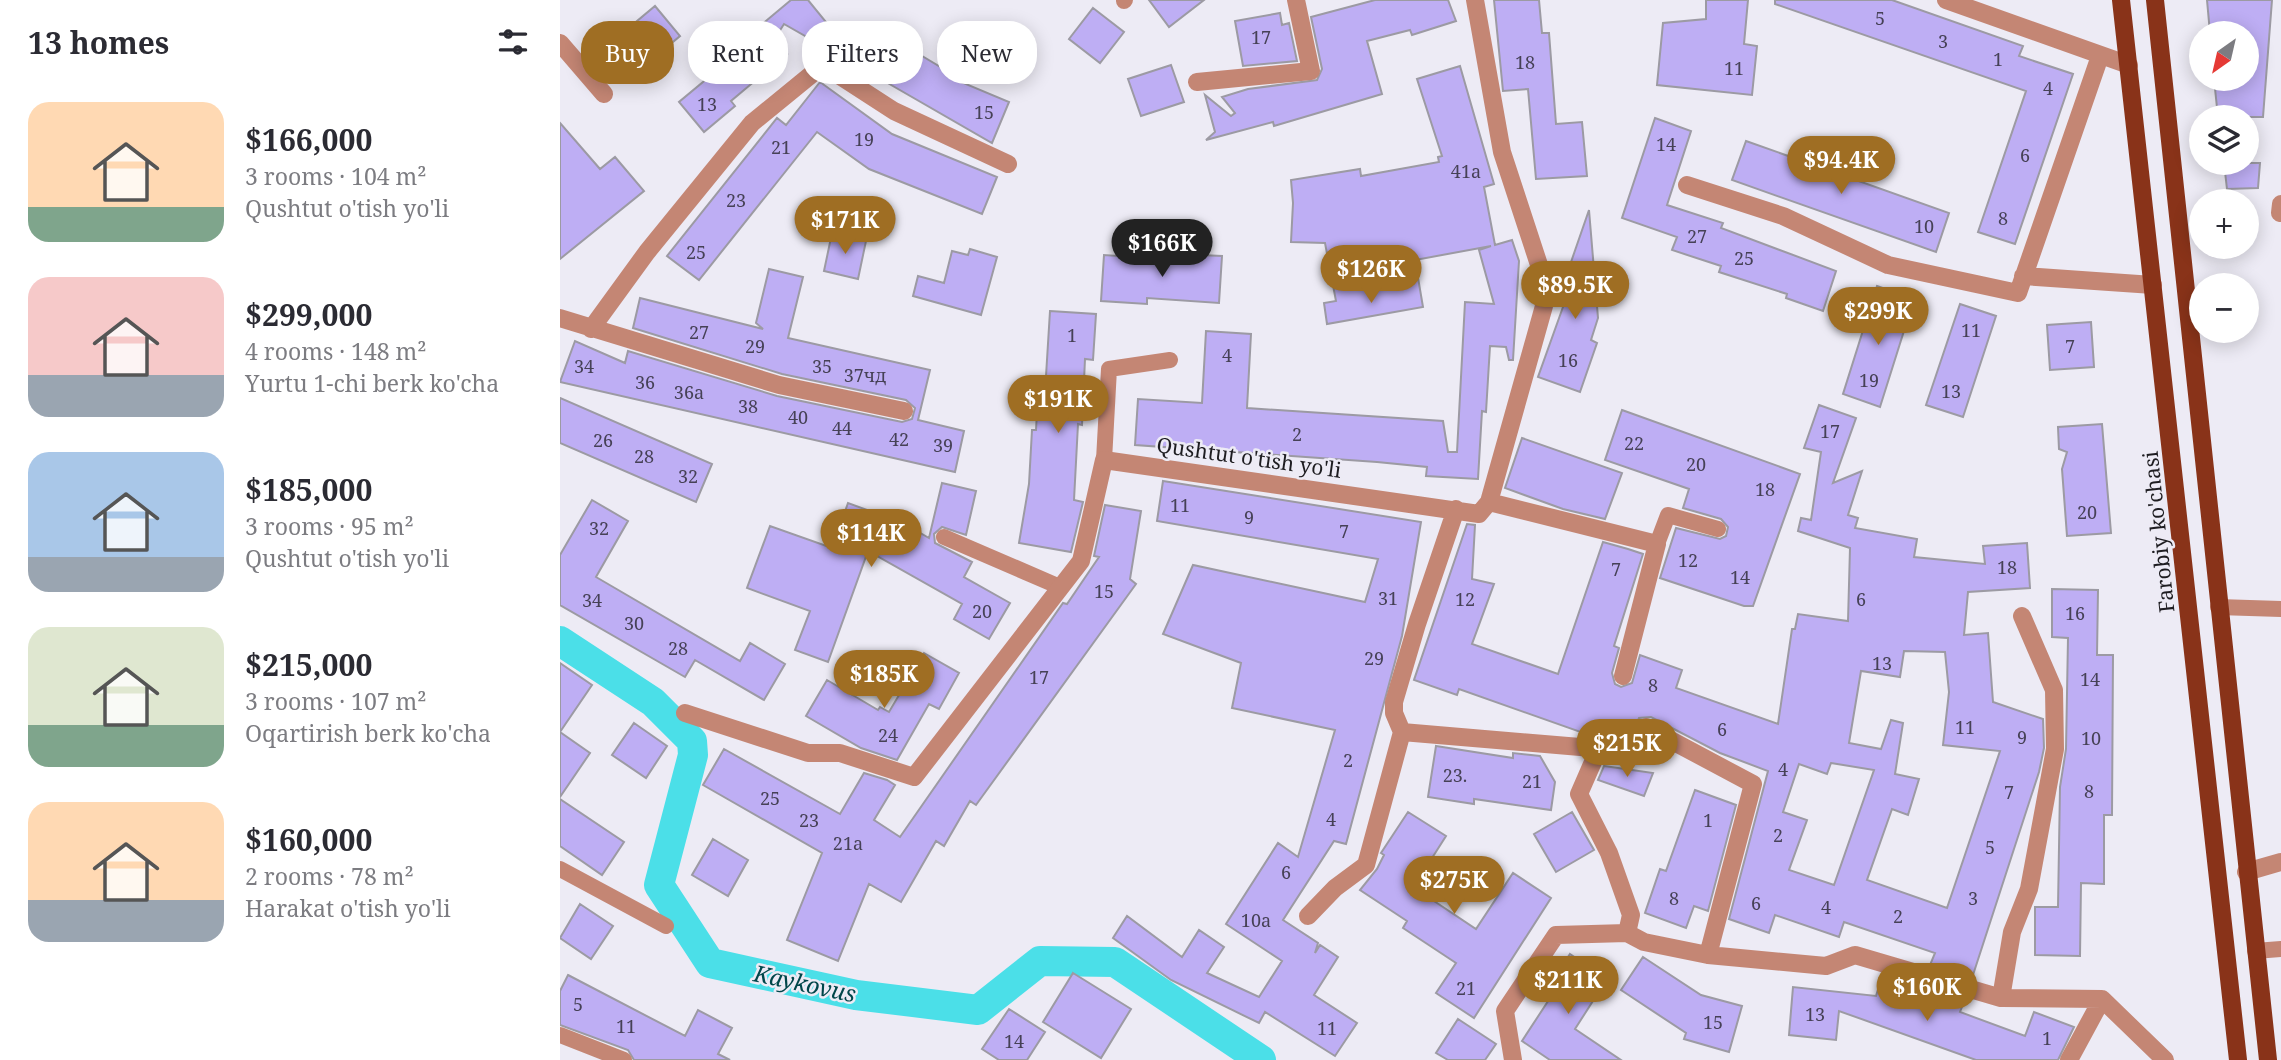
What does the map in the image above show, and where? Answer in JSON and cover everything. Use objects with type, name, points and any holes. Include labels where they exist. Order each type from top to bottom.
[{"type":"main road","name":"Farobiy ko'chasi","points":[[2121,0],[2238,1060]]},
{"type":"main road","points":[[2155,0],[2246,872],[2269,1060]]},
{"type":"street","points":[[1197,82],[1311,71],[1296,0]]},
{"type":"street","points":[[1475,0],[1502,152],[1542,274],[1544,306],[1489,502],[1657,544],[1623,676]]},
{"type":"street","points":[[1946,0],[2129,65]]},
{"type":"street","points":[[560,43],[604,94]]},
{"type":"street","points":[[1687,185],[1783,216],[1888,265],[2018,293],[2100,56]]},
{"type":"street","points":[[591,329],[647,252],[752,122],[823,65],[894,111],[1008,164]]},
{"type":"street","points":[[2023,276],[2154,285]]},
{"type":"street","points":[[560,318],[779,385],[904,411]]},
{"type":"street","points":[[685,712],[808,752],[840,753],[914,777],[1081,561],[1104,460]]},
{"type":"street","name":"Qushtut o'tish yo'li","points":[[1104,460],[1479,514],[1489,502]]},
{"type":"street","points":[[1308,916],[1335,888],[1366,865],[1402,732],[1394,713],[1394,702],[1417,624],[1457,509]]},
{"type":"street","points":[[2001,998],[2012,932],[2029,889],[2055,749],[2054,690],[2022,616]]},
{"type":"street","points":[[1646,727],[1753,784],[1708,955]]},
{"type":"street","points":[[1402,732],[1592,748],[1596,755],[1579,794],[1609,853],[1631,915],[1627,933]]},
{"type":"street","points":[[2246,872],[2281,862]]},
{"type":"street","points":[[1513,1060],[1505,1011],[1556,935],[1627,933],[1644,942],[1708,955],[1826,966],[1856,955],[2001,998],[2102,999],[2165,1060]]},
{"type":"street","points":[[2069,1060],[2102,999]]},
{"type":"lane","points":[[1104,460],[1108,369],[1170,360]]},
{"type":"lane","points":[[1657,544],[1668,515],[1718,529]]},
{"type":"lane","points":[[944,537],[1060,587]]},
{"type":"lane","points":[[2218,607],[2281,609]]},
{"type":"lane","points":[[560,869],[666,926]]},
{"type":"lane","points":[[2255,951],[2281,949]]},
{"type":"lane","points":[[560,1035],[624,1060]]},
{"type":"building","points":[[791,0],[808,0],[825,21],[802,21],[802,34],[788,26],[788,21],[766,21]]},
{"type":"building","points":[[1149,0],[1204,0],[1169,27]]},
{"type":"building","points":[[1375,0],[1448,0],[1456,21],[1412,35],[1410,30],[1367,41],[1382,94],[1274,126],[1273,122],[1206,140],[1215,132],[1205,95],[1231,116],[1235,113],[1222,97],[1248,89],[1317,80],[1322,69],[1311,17]]},
{"type":"building","points":[[1494,0],[1539,0],[1542,33],[1549,33],[1556,124],[1582,122],[1587,176],[1536,179],[1528,89],[1503,91]]},
{"type":"building","points":[[1706,0],[1748,0],[1744,44],[1757,46],[1752,95],[1657,85],[1663,23],[1706,19]]},
{"type":"building","points":[[1775,0],[1892,0],[2023,46],[2019,56],[2073,74],[2015,244],[1978,232],[2026,91],[1775,4]]},
{"type":"building","points":[[2207,0],[2272,0],[2263,117],[2259,117],[2259,105],[2217,105],[2215,91],[2259,91],[2259,21],[2209,21]]},
{"type":"building","points":[[655,6],[668,21],[637,21]]},
{"type":"building","points":[[1093,8],[1124,32],[1100,63],[1069,39]]},
{"type":"building","points":[[1280,13],[1282,25],[1289,23],[1297,61],[1243,66],[1235,21]]},
{"type":"building","points":[[674,29],[680,36],[674,41]]},
{"type":"building","points":[[923,57],[937,65],[937,84],[966,84],[1009,102],[992,143],[889,84],[923,84]]},
{"type":"building","points":[[1171,65],[1184,102],[1141,116],[1128,79]]},
{"type":"building","points":[[1460,66],[1494,184],[1484,187],[1495,245],[1512,240],[1519,261],[1513,360],[1509,360],[1506,347],[1490,346],[1486,412],[1482,411],[1478,479],[1426,476],[1427,467],[1377,462],[1135,445],[1138,399],[1202,403],[1206,331],[1251,334],[1247,408],[1443,421],[1448,452],[1457,452],[1465,302],[1494,304],[1479,250],[1491,246],[1415,260],[1423,307],[1327,324],[1324,303],[1336,301],[1325,243],[1291,242],[1291,180],[1360,169],[1361,176],[1439,162],[1438,157],[1442,156],[1417,79]]},
{"type":"building","points":[[701,84],[751,84],[731,101],[735,106],[704,132],[679,102]]},
{"type":"building","points":[[818,84],[823,84],[892,134],[997,177],[982,214],[869,169],[817,132],[699,280],[667,256],[777,118],[786,125]]},
{"type":"building","points":[[1655,118],[1691,131],[1667,205],[1723,223],[1721,228],[1836,271],[1823,311],[1786,298],[1787,294],[1719,272],[1721,266],[1672,250],[1677,237],[1622,218]]},
{"type":"building","points":[[560,123],[600,169],[615,157],[644,191],[560,259]]},
{"type":"building","points":[[1746,141],[1949,213],[1936,252],[1732,180]]},
{"type":"building","points":[[2260,163],[2258,188],[2227,189],[2225,175],[2259,175]]},
{"type":"building","points":[[1589,210],[1598,318],[1591,340],[1597,343],[1580,392],[1538,377],[1568,293],[1561,291]]},
{"type":"building","points":[[832,233],[866,241],[858,279],[824,271]]},
{"type":"building","points":[[970,249],[997,257],[981,315],[913,296],[918,276],[944,283],[952,251],[968,255]]},
{"type":"building","points":[[1177,254],[1222,256],[1219,303],[1147,298],[1147,304],[1101,301],[1104,255],[1177,260]]},
{"type":"building","points":[[769,269],[803,277],[788,338],[930,370],[918,420],[964,431],[955,472],[560,382],[575,341],[625,363],[628,351],[777,396],[902,422],[912,419],[915,408],[906,400],[782,374],[633,328],[640,298],[763,329],[756,323]]},
{"type":"building","points":[[1877,286],[1914,299],[1880,407],[1843,394]]},
{"type":"building","points":[[1960,304],[1996,316],[1963,417],[1926,405]]},
{"type":"building","points":[[1050,311],[1096,314],[1093,360],[1085,359],[1082,425],[1078,424],[1074,500],[1083,502],[1071,552],[1019,543],[1029,484],[1032,430],[1036,430],[1039,376],[1046,376]]},
{"type":"building","points":[[2091,322],[2094,367],[2050,370],[2047,325]]},
{"type":"building","points":[[560,398],[712,464],[696,502],[560,443]]},
{"type":"building","points":[[1819,405],[1856,418],[1833,483],[1862,471],[1848,515],[1858,518],[1855,528],[1917,539],[1914,557],[1985,564],[1983,546],[2027,543],[2030,588],[1968,592],[1964,635],[1988,633],[1993,702],[2043,719],[2044,748],[2039,772],[1972,978],[1930,965],[1935,953],[1844,922],[1839,937],[1775,915],[1769,933],[1729,919],[1768,771],[1720,753],[1651,717],[1639,718],[1635,728],[1640,737],[1661,748],[1657,759],[1459,689],[1457,695],[1414,680],[1467,524],[1475,525],[1472,579],[1494,584],[1472,644],[1558,674],[1603,542],[1643,554],[1614,646],[1619,648],[1612,673],[1615,684],[1621,687],[1632,683],[1640,655],[1682,670],[1676,688],[1778,724],[1792,629],[1795,629],[1798,614],[1848,621],[1850,548],[1798,531],[1801,518],[1811,520],[1821,452],[1804,448]],"holes":[[[1904,651],[1945,652],[1949,692],[1943,745],[2000,751],[1947,908],[1867,880],[1892,809],[1908,815],[1919,779],[1895,774],[1903,723],[1891,720],[1881,749],[1849,743],[1861,671],[1900,677]],[[1831,763],[1874,770],[1834,885],[1789,870],[1807,820],[1783,812],[1799,764],[1827,774]]]},
{"type":"building","points":[[1622,410],[1800,474],[1753,606],[1744,606],[1660,578],[1676,528],[1720,539],[1726,536],[1728,527],[1721,519],[1683,508],[1689,489],[1605,460]]},
{"type":"building","points":[[2102,424],[2111,533],[2067,536],[2062,469],[2067,452],[2059,449],[2058,427]]},
{"type":"building","points":[[1522,438],[1622,473],[1605,519],[1563,509],[1505,488]]},
{"type":"building","points":[[1163,481],[1421,522],[1402,636],[1346,844],[1334,841],[1283,920],[1318,943],[1315,953],[1320,945],[1338,957],[1314,995],[1357,1023],[1335,1056],[1265,1012],[1259,1023],[1171,980],[1113,938],[1127,916],[1182,957],[1199,930],[1224,947],[1207,973],[1259,997],[1282,961],[1226,924],[1278,843],[1298,857],[1335,730],[1232,708],[1241,663],[1163,634],[1193,565],[1365,602],[1378,559],[1157,521]]},
{"type":"building","points":[[942,483],[976,491],[966,535],[942,527],[934,534],[935,543],[972,562],[964,577],[1010,603],[989,639],[954,619],[962,604],[868,551],[828,662],[795,650],[810,611],[747,588],[770,526],[832,548],[848,503],[889,518],[891,516],[929,538]]},
{"type":"building","points":[[592,500],[628,521],[596,577],[740,661],[750,643],[785,664],[764,700],[695,660],[685,677],[560,605],[560,555]]},
{"type":"building","points":[[1105,505],[1141,511],[1130,579],[1136,584],[976,805],[970,801],[944,846],[936,841],[901,902],[869,884],[838,961],[787,940],[822,853],[703,785],[724,749],[840,814],[864,773],[887,780],[895,785],[874,820],[900,837],[1063,603],[1067,604],[1099,557],[1094,556]]},
{"type":"building","points":[[2052,589],[2098,590],[2097,655],[2113,655],[2112,815],[2104,815],[2104,884],[2081,883],[2080,956],[2035,955],[2035,907],[2058,907],[2060,787],[2066,749],[2068,638],[2052,637]]},
{"type":"building","points":[[924,653],[959,673],[939,709],[929,704],[897,760],[861,748],[806,716],[827,680],[878,710],[880,707],[889,712]]},
{"type":"building","points":[[560,663],[592,685],[560,732]]},
{"type":"building","points":[[634,723],[667,746],[646,778],[612,755]]},
{"type":"building","points":[[560,732],[590,753],[560,797]]},
{"type":"building","points":[[1436,746],[1513,758],[1513,753],[1540,756],[1555,782],[1551,810],[1474,799],[1474,804],[1428,797]]},
{"type":"building","points":[[1604,766],[1653,773],[1644,796],[1598,780]]},
{"type":"building","points":[[1695,790],[1736,805],[1708,911],[1694,906],[1686,928],[1645,913],[1660,869],[1666,871]]},
{"type":"building","points":[[560,799],[624,842],[602,875],[560,846]]},
{"type":"building","points":[[1408,812],[1446,836],[1418,880],[1420,882],[1416,889],[1476,929],[1513,873],[1551,898],[1474,1018],[1436,993],[1456,963],[1403,928],[1407,921],[1360,890],[1377,869],[1384,855],[1381,853]]},
{"type":"building","points":[[1572,812],[1594,850],[1556,872],[1534,834]]},
{"type":"building","points":[[713,839],[748,860],[728,896],[692,875]]},
{"type":"building","points":[[580,904],[613,926],[591,959],[560,938]]},
{"type":"building","points":[[1570,954],[1607,979],[1575,1029],[1621,1060],[1550,1060],[1522,1041],[1554,992],[1548,988]]},
{"type":"building","points":[[1643,957],[1701,995],[1742,1006],[1729,1052],[1684,1039],[1686,1033],[1621,990]]},
{"type":"building","points":[[1073,973],[1131,1009],[1101,1058],[1043,1022]]},
{"type":"building","points":[[568,975],[685,1036],[698,1010],[732,1028],[718,1054],[730,1060],[634,1060],[628,1050],[560,1025],[560,991]]},
{"type":"building","points":[[1880,983],[1919,998],[1923,987],[1965,999],[1960,1012],[2025,1036],[2034,1012],[2074,1027],[2058,1060],[1976,1060],[1839,1011],[1836,1040],[1789,1035],[1793,987],[1876,996]]},
{"type":"building","points":[[1009,1009],[1045,1032],[1027,1060],[999,1060],[982,1049]]},
{"type":"building","points":[[1458,1019],[1496,1044],[1485,1060],[1448,1060],[1436,1053]]},
{"type":"waterway","name":"Kaykovus","points":[[560,641],[653,702],[692,741],[693,755],[659,885],[710,963],[856,995],[978,1010],[1040,961],[1115,962],[1261,1060]]}]
